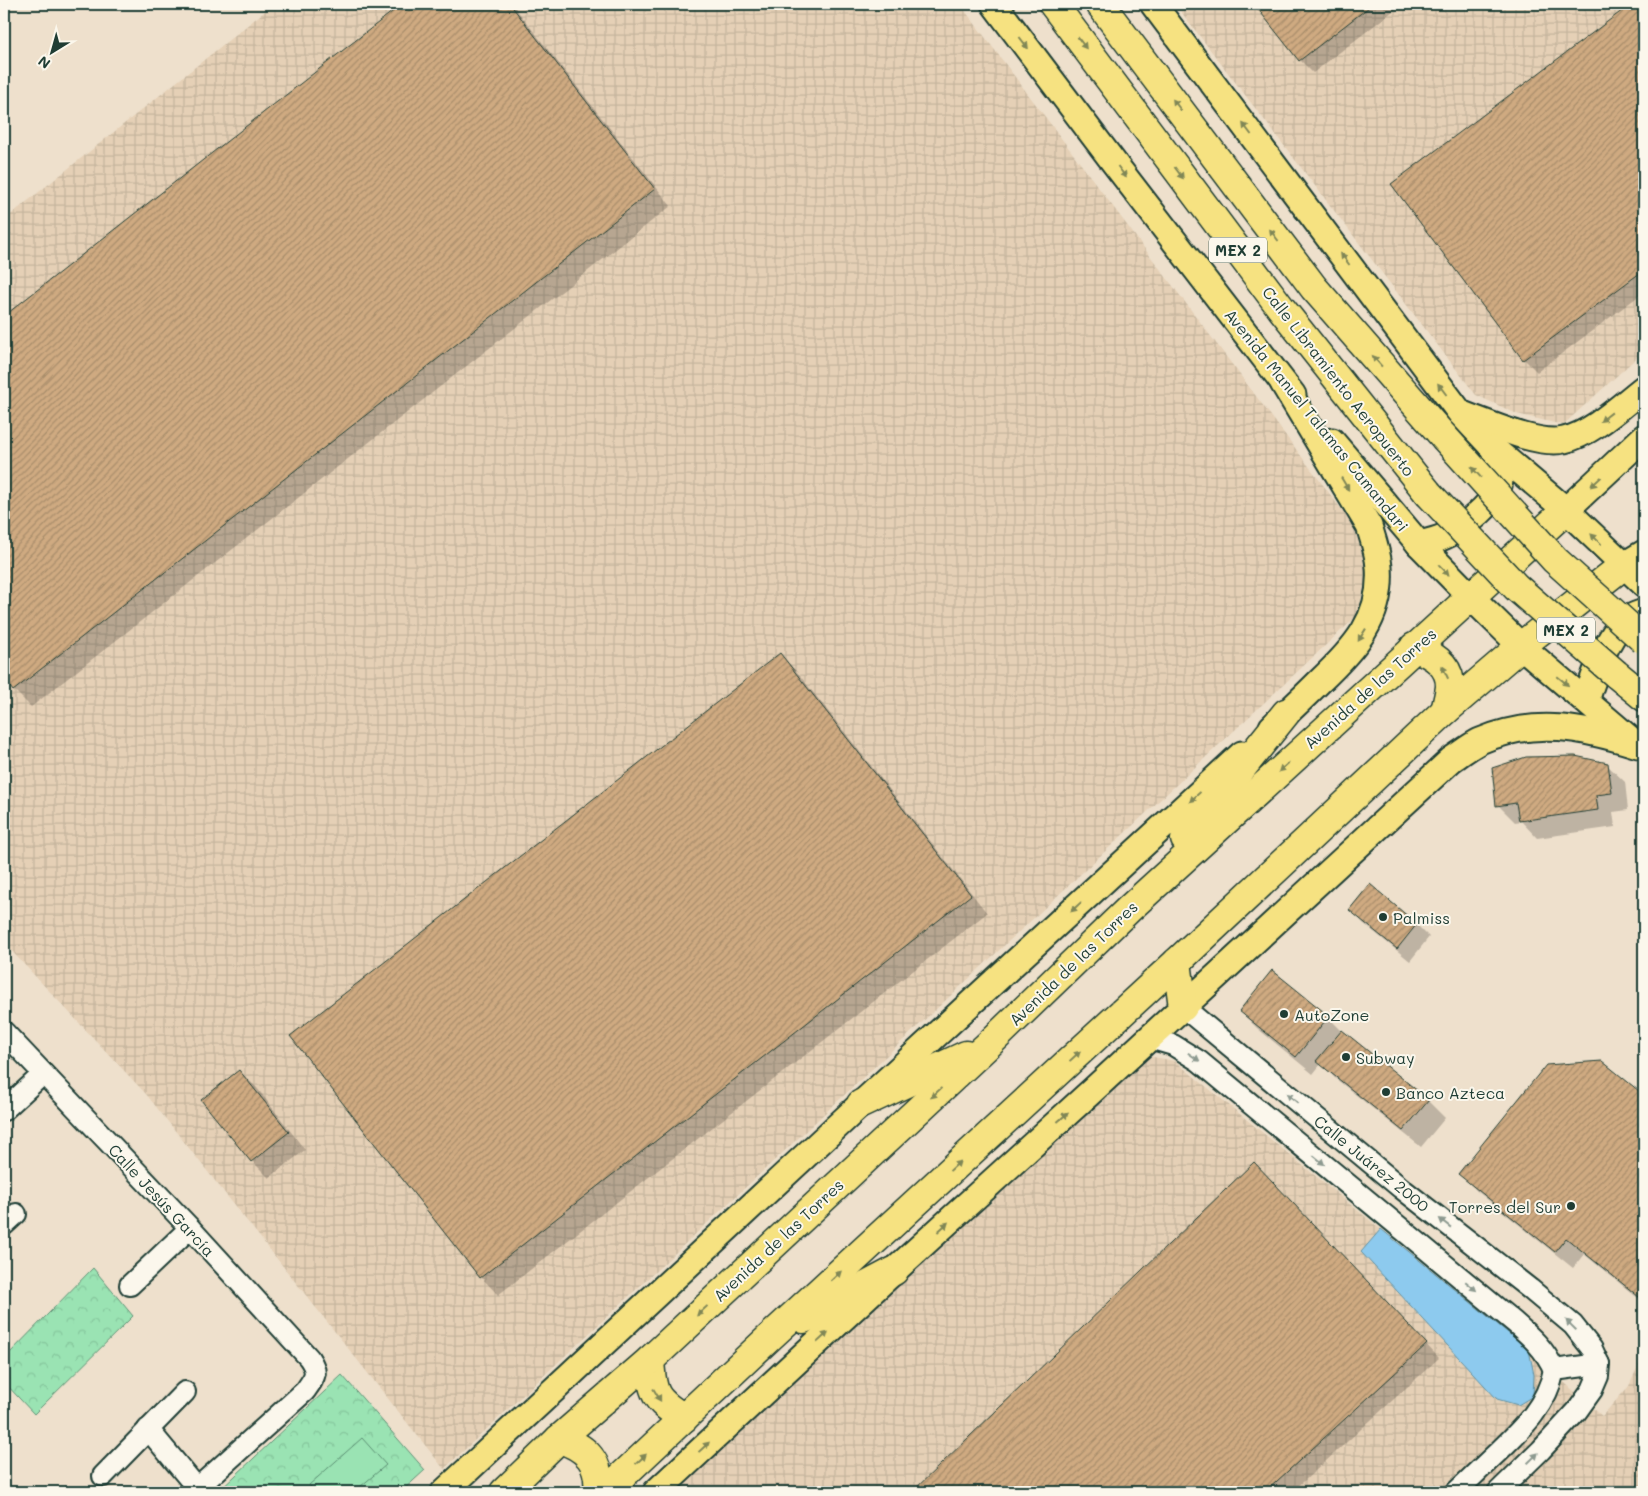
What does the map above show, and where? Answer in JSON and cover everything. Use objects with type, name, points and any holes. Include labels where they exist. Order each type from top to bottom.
[{"type":"highway","name":"Calle Libramiento Aeropuerto","points":[[1053,4],[1281,308],[1428,493],[1516,587],[1644,697]]},
{"type":"highway","name":"MEX 2","points":[[1100,4],[1314,288],[1444,437],[1555,560],[1644,640]]},
{"type":"highway","name":"Avenida de las Torres","points":[[505,1490],[650,1360],[988,1045],[1130,908],[1566,510]]},
{"type":"highway","points":[[605,1492],[1445,711],[1521,646],[1634,559]]},
{"type":"highway","points":[[1414,647],[1435,657],[1446,670],[1450,687],[1445,711]]},
{"type":"highway","points":[[1130,908],[1286,713]]},
{"type":"highway","points":[[1177,962],[1183,1007]]},
{"type":"highway","points":[[861,1104],[988,1045]]},
{"type":"highway","points":[[770,1338],[894,1271]]},
{"type":"highway","points":[[650,1360],[651,1384],[654,1393],[665,1405],[684,1418]]},
{"type":"highway","points":[[560,1439],[574,1443],[588,1454],[598,1473],[598,1492]]},
{"type":"main road","name":"Avenida Manuel Talamas Camandari","points":[[994,4],[1283,383],[1419,544],[1521,646],[1641,748]]},
{"type":"main road","points":[[1153,4],[1461,414],[1494,449],[1566,510],[1634,559],[1644,584]]},
{"type":"main road","points":[[444,1492],[861,1104],[1286,713],[1344,658],[1362,636],[1372,617],[1378,596],[1379,567],[1376,548],[1369,526],[1283,383]]},
{"type":"main road","points":[[1461,414],[1536,438],[1563,441],[1595,426],[1644,388]]},
{"type":"main road","name":"Avenida de las Torres","points":[[1566,510],[1644,437]]},
{"type":"main road","points":[[1419,544],[1447,536],[1471,520],[1495,496],[1500,480],[1494,449]]},
{"type":"main road","points":[[1586,701],[1604,653],[1617,629],[1627,619],[1644,612]]},
{"type":"main road","points":[[656,1492],[1451,760],[1478,742],[1530,728],[1560,727],[1583,730],[1641,748]]},
{"type":"street","name":"Calle Juárez 2000","points":[[1183,1007],[1394,1182],[1573,1325],[1592,1348],[1599,1364]]},
{"type":"street","name":"Calle Jesús García","points":[[4,1032],[190,1228],[308,1358],[316,1371],[312,1382],[305,1391],[195,1490]]},
{"type":"street","name":"Calle Juárez 2000","points":[[1149,1038],[1186,1051],[1236,1091],[1514,1322],[1540,1346],[1550,1359],[1554,1370]]},
{"type":"street","points":[[4,1110],[43,1074]]},
{"type":"street","points":[[130,1285],[190,1228]]},
{"type":"street","points":[[1456,1492],[1522,1429],[1547,1394],[1554,1370],[1599,1364],[1598,1376],[1592,1390],[1577,1411],[1498,1492]]},
{"type":"street","points":[[103,1476],[185,1392]]},
{"type":"street","points":[[148,1429],[195,1490]]},
{"type":"shaded area","points":[[274,4],[960,4],[1351,522],[1364,554],[1366,579],[1358,615],[444,1469],[146,1094],[4,943],[4,220]]},
{"type":"shaded area","points":[[1175,4],[1644,4],[1644,351],[1563,425],[1517,414],[1476,395]]},
{"type":"shaded area","points":[[1148,1056],[1175,1061],[1521,1344],[1602,1416],[1629,1386],[1644,1353],[1644,1492],[676,1492]]},
{"type":"green space","points":[[93,1268],[133,1316],[34,1414],[4,1382],[4,1359]]},
{"type":"green space","points":[[342,1375],[425,1470],[401,1492],[218,1492]]},
{"type":"green space","points":[[362,1438],[386,1465],[354,1492],[316,1492],[309,1485]]},
{"type":"water","points":[[1381,1229],[1529,1350],[1534,1375],[1533,1396],[1518,1405],[1497,1399],[1361,1252]]},
{"type":"building","points":[[402,4],[510,4],[655,189],[13,691],[4,679],[4,316]]},
{"type":"building","points":[[1254,4],[1373,4],[1299,61]]},
{"type":"building","points":[[1631,4],[1644,4],[1644,270],[1523,360],[1391,184]]},
{"type":"building","points":[[780,653],[971,895],[480,1278],[290,1036]]},
{"type":"building","points":[[1575,756],[1608,763],[1612,793],[1596,795],[1598,810],[1519,821],[1516,803],[1496,806],[1492,768],[1526,757]]},
{"type":"building","name":"Palmiss","points":[[1370,884],[1417,924],[1397,949],[1349,910]]},
{"type":"building","name":"AutoZone","points":[[1272,970],[1329,1016],[1296,1057],[1239,1011]]},
{"type":"building","points":[[1342,1030],[1429,1100],[1403,1131],[1316,1061]]},
{"type":"building","name":"Torres del Sur","points":[[1602,1061],[1644,1095],[1644,1301],[1566,1238],[1555,1252],[1458,1174],[1546,1065]]},
{"type":"building","points":[[239,1070],[289,1132],[251,1162],[201,1100]]},
{"type":"building","points":[[1254,1162],[1427,1344],[1265,1492],[912,1492]]},
{"type":"place","name":"Palmiss","points":[[1383,917]]},
{"type":"place","name":"AutoZone","points":[[1284,1014]]},
{"type":"place","name":"Subway","points":[[1346,1057]]},
{"type":"place","name":"Banco Azteca","points":[[1386,1092]]},
{"type":"place","name":"Torres del Sur","points":[[1571,1206]]}]
